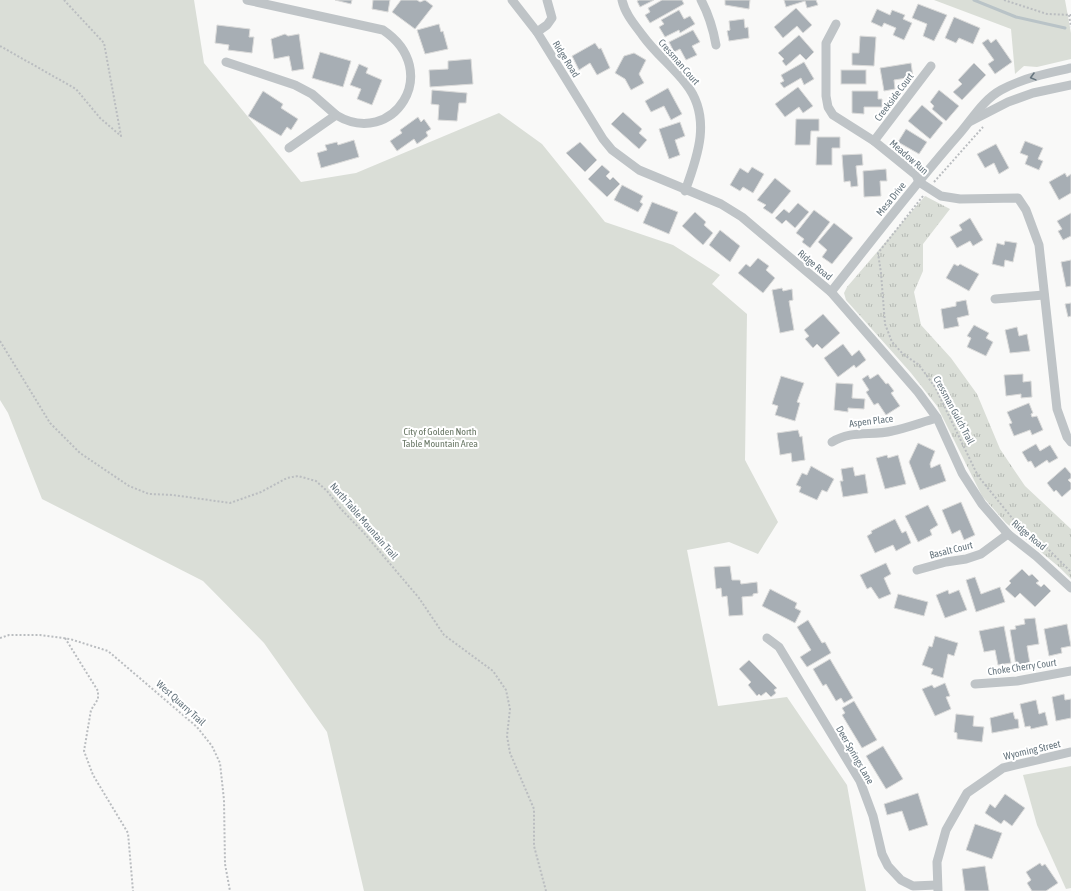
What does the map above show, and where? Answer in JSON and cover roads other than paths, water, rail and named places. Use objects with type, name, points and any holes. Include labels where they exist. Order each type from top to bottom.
[{"type":"street","points":[[226,62],[295,85],[312,94],[336,116],[352,123],[368,124],[378,121],[397,110],[407,96],[412,78],[409,60],[399,42],[383,30],[247,0]]},
{"type":"street","name":"Ridge Road","points":[[512,0],[536,32],[598,132],[612,150],[639,170],[685,191],[721,204],[742,217],[831,292],[918,392],[937,418],[962,473],[982,504],[1008,534],[1036,556],[1071,588]]},
{"type":"street","points":[[536,32],[547,25],[552,18],[547,0]]},
{"type":"street","name":"Cressman Court","points":[[622,0],[629,17],[650,45],[686,84],[695,98],[701,117],[701,137],[685,191]]},
{"type":"street","points":[[701,0],[714,29],[716,45]]},
{"type":"street","name":"Meadow Run","points":[[836,24],[826,43],[826,96],[828,107],[833,115],[874,141],[916,175],[919,182],[930,187],[941,196],[960,199],[1018,198],[1026,210],[1039,245],[1057,409],[1067,437],[1071,442]]},
{"type":"street","name":"Creekside Court","points":[[874,141],[931,66]]},
{"type":"street","name":"Mesa Drive","points":[[831,292],[969,122],[981,105],[1001,90],[1022,80],[1071,68]]},
{"type":"street","name":"Mesa Drive","points":[[969,122],[1008,102],[1033,93],[1071,85]]},
{"type":"street","points":[[289,148],[336,116]]},
{"type":"street","points":[[995,299],[1044,295]]},
{"type":"street","name":"Aspen Place","points":[[832,442],[842,436],[892,431],[937,418]]},
{"type":"street","name":"Basalt Court","points":[[918,570],[981,554],[1008,534]]},
{"type":"street","name":"Deer Springs Lane","points":[[767,638],[779,647],[860,782],[873,816],[882,854],[888,866],[901,880],[913,886],[938,888]]},
{"type":"street","name":"Choke Cherry Court","points":[[975,684],[1017,681],[1071,671]]},
{"type":"street","name":"Wyoming Street","points":[[938,888],[937,862],[946,830],[967,793],[1003,768],[1071,752]]},
{"type":"waterway","points":[[974,0],[1016,17],[1065,28]]},
{"type":"park label","name":"City of Golden North Table Mountain Area","points":[[440,436]]}]
